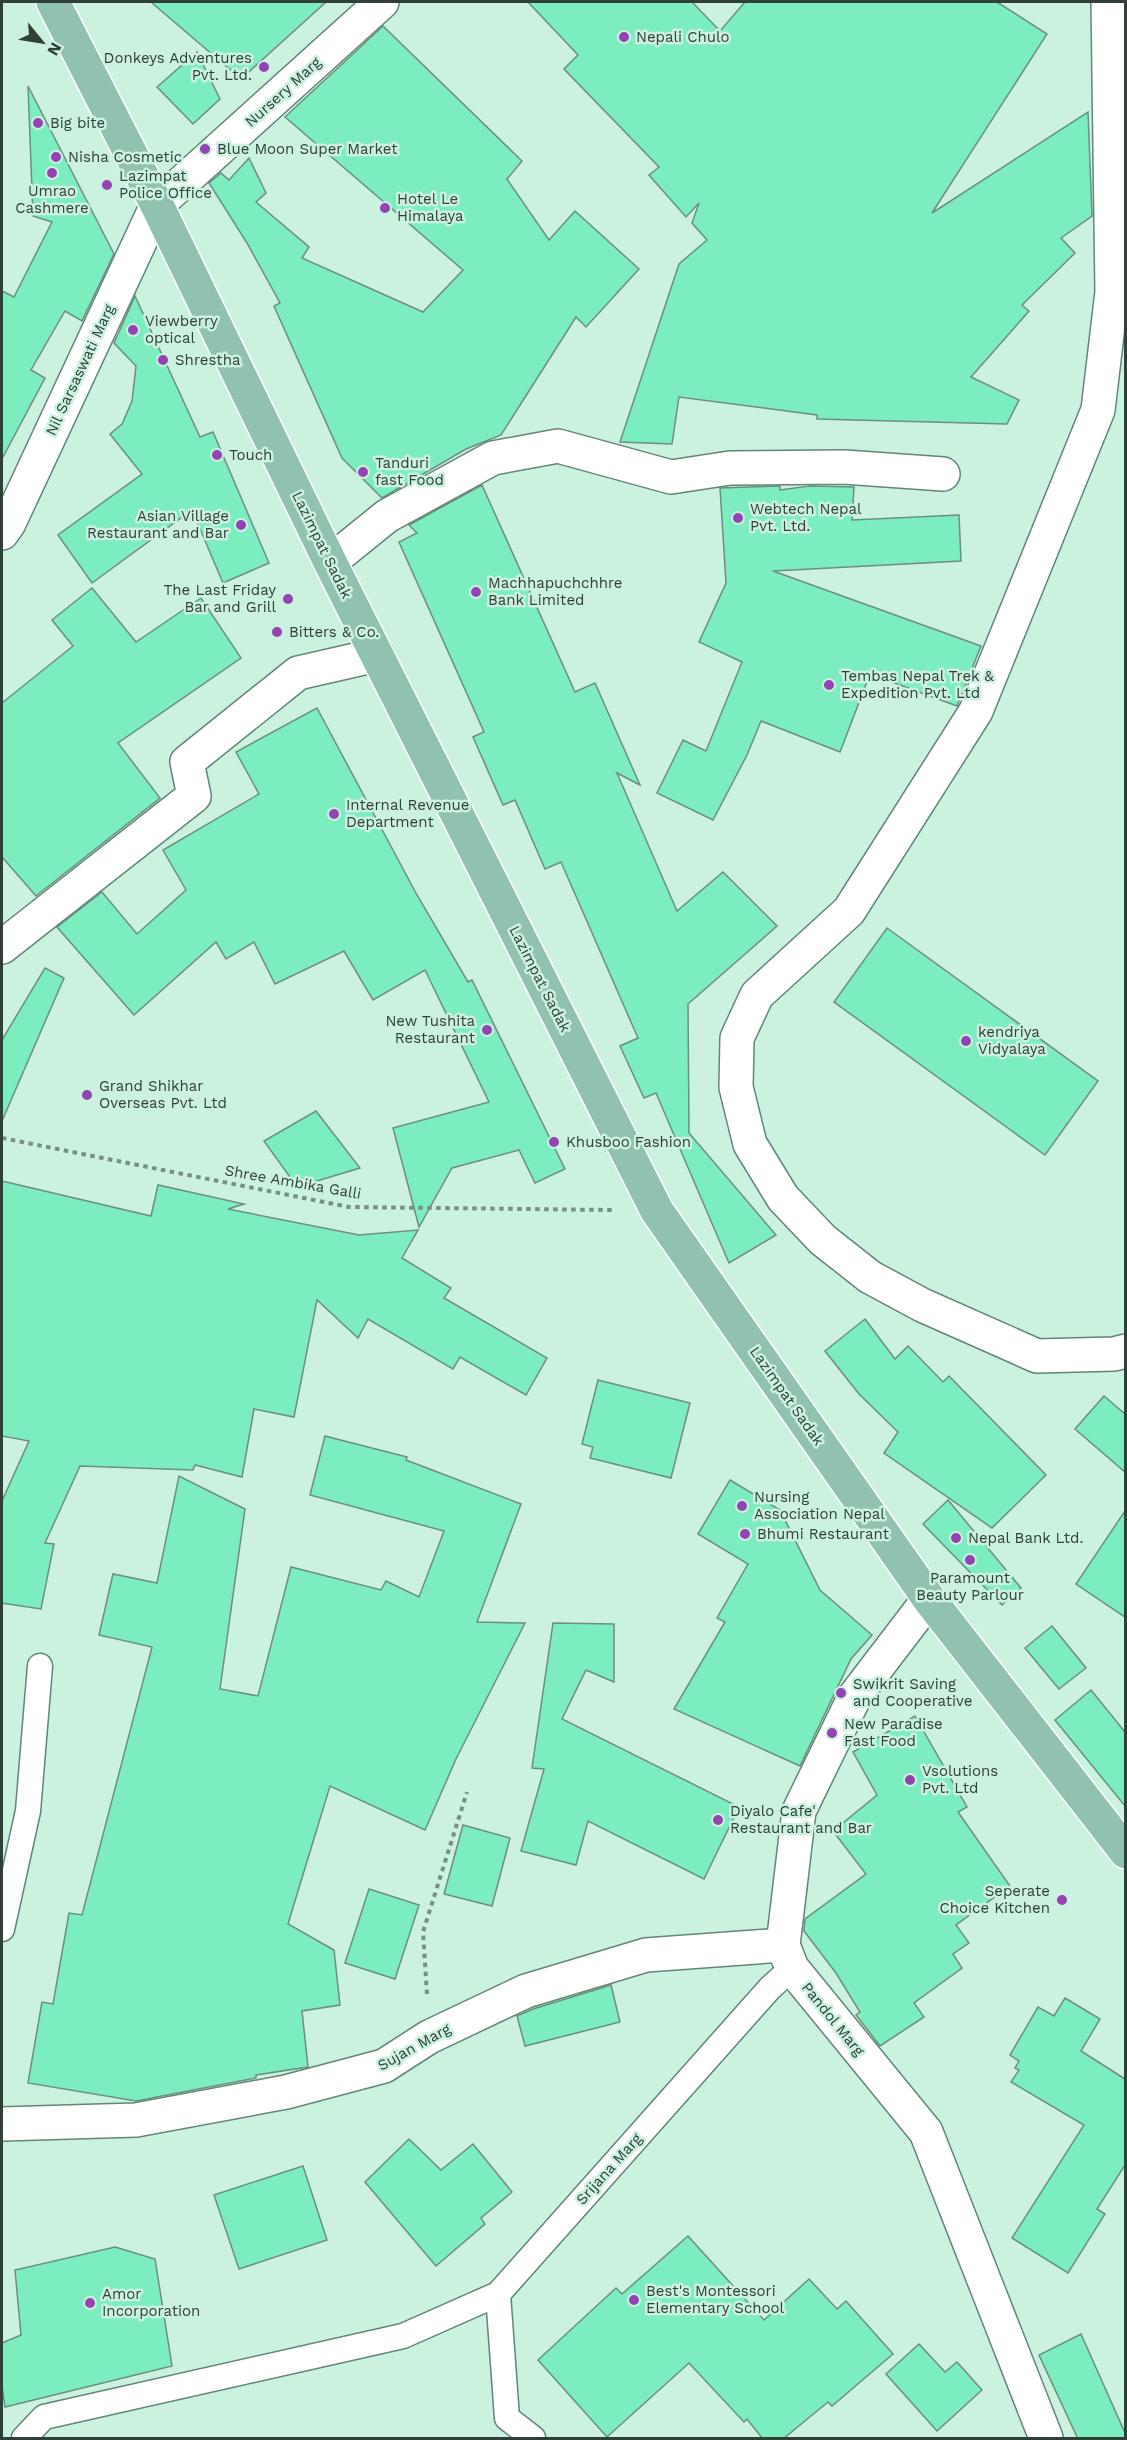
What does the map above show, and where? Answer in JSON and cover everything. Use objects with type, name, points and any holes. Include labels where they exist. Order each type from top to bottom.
[{"type":"main road","name":"Lazimpat Sadak","points":[[53,2],[72,35],[157,205],[330,562],[657,1211],[929,1599],[1125,1852]]},
{"type":"street","name":"Nursery Marg","points":[[157,205],[382,2]]},
{"type":"street","points":[[1108,2],[1116,44],[1112,292],[1098,410],[976,711],[849,911],[757,995],[737,1038],[736,1087],[750,1144],[783,1198],[823,1240],[870,1277],[922,1305],[1037,1356],[1114,1354],[1125,1351]]},
{"type":"street","name":"Nil Sarsaswati Marg","points":[[2,533],[9,523],[157,205]]},
{"type":"street","points":[[330,562],[387,516],[493,458],[558,446],[671,477],[730,468],[844,467],[943,474]]},
{"type":"street","points":[[2,947],[194,796],[187,762],[298,673],[377,655]]},
{"type":"street","points":[[787,1956],[799,1811],[855,1696],[929,1599]]},
{"type":"street","name":"Sujan Marg","points":[[2,2124],[136,2120],[286,2092],[384,2067],[429,2037],[526,1991],[646,1955],[787,1956]]},
{"type":"street","name":"Pandol Marg","points":[[787,1956],[926,2132],[1046,2439]]},
{"type":"lane","points":[[2,1929],[27,1810],[40,1666]]},
{"type":"lane","name":"Srijana Marg","points":[[24,2439],[44,2417],[403,2336],[498,2294],[770,1988],[787,1956]]},
{"type":"lane","points":[[498,2294],[507,2418],[533,2439]]},
{"type":"path","name":"Shree Ambika Galli","points":[[2,1138],[350,1208],[657,1211]]},
{"type":"path","points":[[429,2037],[423,1932],[467,1792]]},
{"type":"building","points":[[151,2],[326,2],[241,79]]},
{"type":"building","points":[[528,2],[692,2],[720,31],[745,2],[997,2],[1047,34],[932,213],[1088,112],[1092,216],[1061,238],[1075,253],[1022,305],[1029,311],[971,377],[1019,400],[1007,424],[817,419],[817,415],[679,397],[672,444],[620,442],[679,264],[707,240],[692,223],[699,203],[686,217],[649,175],[659,167],[564,69],[578,55]]},
{"type":"building","points":[[383,26],[522,161],[507,179],[549,240],[575,211],[639,269],[586,327],[576,317],[501,435],[466,449],[382,498],[342,458],[274,306],[280,303],[247,243],[209,183],[221,173],[229,180],[249,158],[266,193],[256,202],[309,247],[302,258],[423,312],[463,270],[285,117]]},
{"type":"building","points":[[197,52],[220,99],[193,124],[157,87]]},
{"type":"building","points":[[28,86],[114,254],[82,321],[65,311],[31,370],[45,378],[2,459],[2,291],[14,297],[52,222],[33,216]]},
{"type":"building","points":[[135,296],[200,437],[213,432],[269,563],[223,583],[192,510],[92,583],[58,535],[142,474],[110,434],[122,424],[132,401],[136,366],[114,343]]},
{"type":"building","points":[[482,485],[575,692],[595,683],[640,785],[617,773],[677,911],[723,872],[777,926],[688,1004],[689,1133],[776,1235],[729,1263],[656,1093],[644,1098],[620,1046],[638,1038],[561,862],[545,869],[515,800],[503,805],[473,737],[484,732],[399,542],[417,533],[409,525]]},
{"type":"building","points":[[780,486],[780,490],[810,486],[854,487],[852,520],[959,515],[961,561],[773,571],[981,646],[957,706],[870,674],[840,752],[761,721],[747,755],[713,820],[657,793],[683,740],[706,751],[742,662],[699,642],[726,583],[720,488]]},
{"type":"building","points":[[92,588],[136,642],[201,598],[241,658],[118,743],[160,798],[36,896],[2,857],[2,703],[73,646],[52,620]]},
{"type":"building","points":[[317,708],[417,895],[468,982],[472,980],[565,1169],[535,1183],[519,1150],[452,1168],[419,1227],[393,1128],[489,1102],[425,970],[373,1000],[344,951],[275,984],[254,942],[226,959],[216,942],[134,1015],[57,927],[102,892],[137,934],[186,890],[163,850],[259,794],[236,752]]},
{"type":"building","name":"kendriya Vidyalaya","points":[[887,928],[1098,1081],[1045,1155],[834,1002]]},
{"type":"building","points":[[45,968],[64,978],[2,1121],[2,1040]]},
{"type":"building","points":[[316,1111],[360,1168],[297,1187],[264,1141]]},
{"type":"building","points":[[2,1181],[151,1216],[158,1185],[244,1204],[228,1209],[359,1235],[418,1230],[402,1258],[451,1288],[444,1298],[547,1358],[526,1395],[460,1357],[453,1369],[368,1319],[358,1338],[317,1300],[294,1417],[254,1409],[242,1477],[195,1465],[193,1470],[80,1466],[45,1543],[54,1544],[41,1609],[2,1603],[2,1501],[29,1441],[2,1436]]},
{"type":"building","points":[[865,1319],[895,1359],[908,1346],[943,1382],[949,1376],[1046,1475],[992,1528],[884,1453],[898,1432],[859,1394],[825,1351]]},
{"type":"building","points":[[598,1380],[690,1403],[671,1478],[590,1458],[593,1447],[582,1444]]},
{"type":"building","points":[[1104,1396],[1125,1414],[1125,1472],[1075,1429]]},
{"type":"building","points":[[325,1436],[407,1457],[406,1460],[521,1504],[477,1622],[525,1623],[456,1759],[425,1830],[330,1786],[288,1924],[334,1950],[340,2005],[302,2011],[308,2067],[256,2075],[256,2078],[136,2101],[28,2083],[42,2002],[53,2004],[69,1913],[82,1915],[152,1647],[99,1635],[113,1574],[157,1583],[179,1476],[245,1509],[220,1689],[258,1696],[291,1567],[381,1590],[386,1581],[419,1597],[444,1531],[310,1495]]},
{"type":"building","points":[[730,1480],[780,1510],[820,1590],[872,1635],[851,1659],[800,1766],[674,1709],[725,1622],[717,1618],[748,1564],[698,1534]]},
{"type":"building","points":[[948,1500],[1021,1588],[1002,1605],[923,1524]]},
{"type":"building","points":[[1125,1511],[1125,1617],[1076,1584]]},
{"type":"building","points":[[553,1623],[614,1624],[614,1682],[586,1670],[562,1719],[739,1807],[704,1879],[588,1821],[576,1865],[521,1851],[544,1769],[532,1768]]},
{"type":"building","points":[[1052,1626],[1086,1668],[1059,1689],[1025,1648]]},
{"type":"building","points":[[1091,1690],[1125,1732],[1125,1806],[1055,1720]]},
{"type":"building","points":[[915,1716],[967,1807],[958,1812],[1010,1886],[956,1925],[969,1943],[953,1954],[962,1968],[914,2003],[924,2017],[880,2046],[856,2015],[860,2012],[836,1973],[804,1931],[805,1919],[866,1874],[833,1831],[877,1795],[853,1752]]},
{"type":"building","points":[[463,1825],[510,1838],[492,1906],[444,1894]]},
{"type":"building","points":[[369,1889],[419,1905],[395,1979],[345,1963]]},
{"type":"building","points":[[611,1985],[620,2022],[525,2046],[517,2016]]},
{"type":"building","points":[[1065,1998],[1100,2019],[1081,2051],[1125,2079],[1125,2165],[1097,2209],[1105,2214],[1068,2273],[1012,2238],[1084,2125],[1011,2082],[1019,2070],[1015,2068],[1019,2061],[1010,2055],[1038,2007],[1054,2016]]},
{"type":"building","points":[[409,2139],[441,2170],[473,2144],[512,2192],[481,2218],[485,2224],[436,2266],[365,2182]]},
{"type":"building","points":[[303,2166],[327,2240],[239,2269],[214,2195]]},
{"type":"building","points":[[688,2236],[764,2320],[809,2279],[837,2309],[846,2301],[893,2354],[832,2406],[828,2402],[783,2439],[763,2439],[747,2419],[744,2422],[689,2363],[607,2437],[538,2360],[616,2288],[622,2294]]},
{"type":"building","name":"Amor Incorporation","points":[[115,2247],[155,2259],[172,2366],[5,2407],[2,2386],[2,2343],[21,2335],[15,2270]]},
{"type":"building","points":[[1081,2334],[1125,2433],[1125,2439],[1078,2439],[1039,2355]]},
{"type":"building","points":[[919,2344],[945,2372],[957,2362],[982,2390],[937,2431],[886,2374]]},
{"type":"place","name":"Nepali Chulo","points":[[624,37]]},
{"type":"place","name":"Donkeys Adventures Pvt. Ltd.","points":[[264,67]]},
{"type":"place","name":"Big bite","points":[[38,123]]},
{"type":"place","name":"Blue Moon Super Market","points":[[205,149]]},
{"type":"place","name":"Nisha Cosmetic","points":[[56,157]]},
{"type":"place","name":"Umrao Cashmere","points":[[52,173]]},
{"type":"place","name":"Lazimpat Police Office","points":[[107,185]]},
{"type":"place","name":"Hotel Le Himalaya","points":[[385,208]]},
{"type":"place","name":"Viewberry optical","points":[[133,330]]},
{"type":"place","name":"Shrestha","points":[[163,360]]},
{"type":"place","name":"Touch","points":[[217,455]]},
{"type":"place","name":"Tanduri fast Food","points":[[363,472]]},
{"type":"place","name":"Webtech Nepal Pvt. Ltd.","points":[[738,518]]},
{"type":"place","name":"Asian Village Restaurant and Bar","points":[[241,525]]},
{"type":"place","name":"Machhapuchchhre Bank Limited","points":[[476,592]]},
{"type":"place","name":"The Last Friday Bar and Grill","points":[[288,599]]},
{"type":"place","name":"Bitters & Co.","points":[[277,632]]},
{"type":"place","name":"Tembas Nepal Trek & Expedition Pvt. Ltd","points":[[829,685]]},
{"type":"place","name":"Internal Revenue Department","points":[[334,814]]},
{"type":"place","name":"New Tushita Restaurant","points":[[487,1030]]},
{"type":"place","name":"kendriya Vidyalaya","points":[[966,1041]]},
{"type":"place","name":"Grand Shikhar Overseas Pvt. Ltd","points":[[87,1095]]},
{"type":"place","name":"Khusboo Fashion","points":[[554,1142]]},
{"type":"place","name":"Nursing Association Nepal","points":[[742,1506]]},
{"type":"place","name":"Bhumi Restaurant","points":[[745,1534]]},
{"type":"place","name":"Nepal Bank Ltd.","points":[[956,1538]]},
{"type":"place","name":"Paramount Beauty Parlour","points":[[970,1560]]},
{"type":"place","name":"Swikrit Saving and Cooperative","points":[[841,1693]]},
{"type":"place","name":"New Paradise Fast Food","points":[[832,1733]]},
{"type":"place","name":"Vsolutions Pvt. Ltd","points":[[910,1780]]},
{"type":"place","name":"Diyalo Cafe' Restaurant and Bar","points":[[718,1820]]},
{"type":"place","name":"Seperate Choice Kitchen","points":[[1062,1900]]},
{"type":"place","name":"Best's Montessori Elementary School","points":[[634,2300]]},
{"type":"place","name":"Amor Incorporation","points":[[90,2303]]}]
